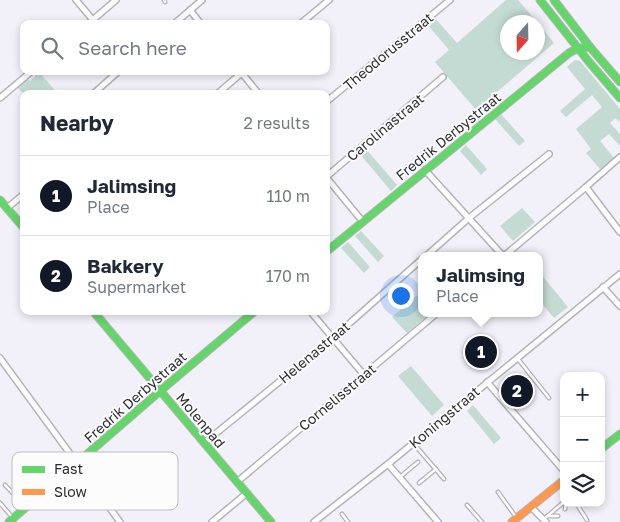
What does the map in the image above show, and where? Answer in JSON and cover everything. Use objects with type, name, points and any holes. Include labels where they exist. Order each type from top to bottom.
[{"type":"main road","points":[[540,0],[620,98]]},
{"type":"main road","points":[[554,0],[620,82]]},
{"type":"main road","points":[[578,48],[590,47]]},
{"type":"main road","name":"Fredrik Derbystraat","points":[[330,249],[569,53],[578,48]]},
{"type":"main road","points":[[0,200],[20,223]]},
{"type":"main road","name":"Molenpad","points":[[96,315],[271,522]]},
{"type":"main road","name":"Fredrik Derbystraat","points":[[91,452],[250,315]]},
{"type":"main road","points":[[605,446],[620,434]]},
{"type":"main road","points":[[514,520],[560,484]]},
{"type":"main road","name":"Fredrik Derbystraat","points":[[11,520],[24,510]]},
{"type":"street","points":[[76,0],[89,20]]},
{"type":"street","points":[[92,20],[116,0]]},
{"type":"street","points":[[179,20],[202,0]]},
{"type":"street","points":[[305,20],[328,0]]},
{"type":"street","name":"Theodorusstraat","points":[[330,99],[450,0]]},
{"type":"street","points":[[190,10],[198,20]]},
{"type":"street","points":[[0,98],[27,75]]},
{"type":"street","points":[[98,90],[114,75]]},
{"type":"street","points":[[222,90],[239,75]]},
{"type":"street","points":[[244,75],[256,90]]},
{"type":"street","name":"Carolinastraat","points":[[330,174],[443,77]]},
{"type":"street","points":[[431,252],[549,154]]},
{"type":"street","points":[[509,252],[620,157]]},
{"type":"street","points":[[425,170],[500,252]]},
{"type":"street","points":[[330,182],[363,222]]},
{"type":"street","points":[[586,187],[620,232]]},
{"type":"street","points":[[7,208],[20,197]]},
{"type":"street","name":"Helenastraat","points":[[204,443],[333,338],[418,263]]},
{"type":"street","name":"Koningstraat","points":[[314,522],[388,464],[620,274]]},
{"type":"street","points":[[603,288],[620,306]]},
{"type":"street","points":[[313,315],[364,375]]},
{"type":"street","name":"Cornelisstraat","points":[[237,482],[432,317]]},
{"type":"street","points":[[0,358],[68,452]]},
{"type":"street","points":[[487,382],[560,466]]},
{"type":"street","points":[[388,464],[438,522]]},
{"type":"street","points":[[212,522],[247,492]]},
{"type":"street","points":[[531,507],[545,519]]},
{"type":"street","points":[[111,510],[120,522]]},
{"type":"lane","points":[[516,358],[549,398]]},
{"type":"lane","points":[[413,443],[444,480]]},
{"type":"lane","points":[[399,478],[418,462]]},
{"type":"lane","points":[[419,483],[436,470]]},
{"type":"lane","points":[[5,485],[12,493]]},
{"type":"lane","points":[[498,492],[514,520]]},
{"type":"lane","points":[[0,503],[11,520]]},
{"type":"lane","points":[[468,505],[482,522]]},
{"type":"lane","points":[[545,519],[560,506]]},
{"type":"lane","points":[[578,507],[585,520]]},
{"type":"lane","points":[[342,514],[348,522]]},
{"type":"lane","points":[[545,519],[558,516]]},
{"type":"green space","points":[[506,0],[518,0],[531,15],[500,15],[500,60],[534,60],[476,110],[435,62],[449,50],[427,24],[434,17],[457,43]]},
{"type":"green space","points":[[545,32],[554,43],[545,51]]},
{"type":"green space","points":[[575,60],[580,61],[620,109],[620,122],[615,118],[610,123],[620,134],[620,146],[609,134],[600,141],[614,158],[600,169],[586,153],[591,149],[576,129],[602,107],[592,95],[566,117],[560,111],[585,89],[567,67]]},
{"type":"green space","points":[[36,75],[42,75],[55,90],[20,90],[17,87],[27,79],[30,81]]},
{"type":"green space","points":[[501,114],[525,141],[519,146],[495,119]]},
{"type":"green space","points":[[466,145],[487,169],[481,175],[460,151]]},
{"type":"green space","points":[[365,148],[397,185],[391,191],[359,153]]},
{"type":"green space","points":[[522,208],[535,222],[513,241],[500,226]]},
{"type":"green space","points":[[361,231],[384,256],[378,262],[355,236]]},
{"type":"green space","points":[[348,242],[370,267],[364,273],[341,248]]},
{"type":"green space","points":[[543,277],[568,307],[554,318],[543,305]]},
{"type":"green space","points":[[418,294],[418,317],[425,317],[407,333],[392,317]]},
{"type":"green space","points":[[411,366],[444,405],[432,416],[398,376]]},
{"type":"green space","points":[[473,405],[501,438],[494,444],[467,411]]},
{"type":"traffic: fast","points":[[540,0],[620,98]]},
{"type":"traffic: fast","points":[[554,0],[620,82]]},
{"type":"traffic: fast","points":[[330,249],[569,53],[578,48],[590,47]]},
{"type":"traffic: fast","points":[[0,200],[20,223]]},
{"type":"traffic: fast","points":[[96,315],[271,522]]},
{"type":"traffic: fast","points":[[90,452],[250,315]]},
{"type":"traffic: fast","points":[[605,446],[620,434]]},
{"type":"traffic: fast","points":[[9,522],[23,510]]},
{"type":"traffic: slow","points":[[512,522],[560,483]]},
{"type":"place","name":"Jalimsing","points":[[481,352]]},
{"type":"place","name":"Bakkery","points":[[517,391]]}]
